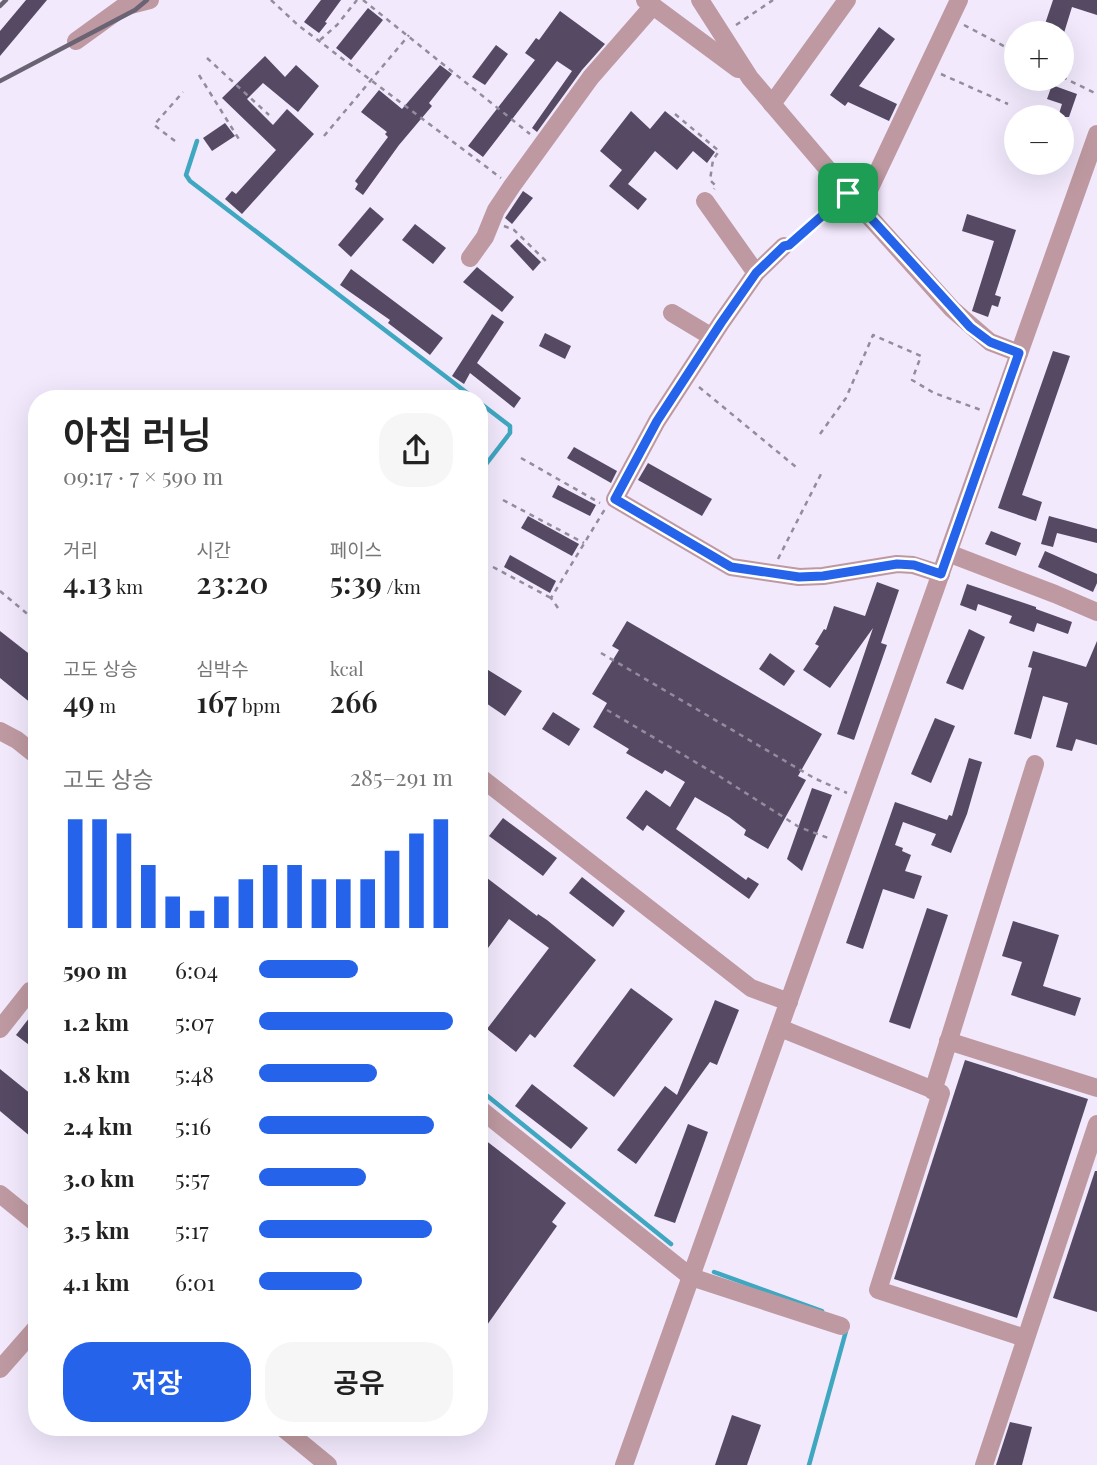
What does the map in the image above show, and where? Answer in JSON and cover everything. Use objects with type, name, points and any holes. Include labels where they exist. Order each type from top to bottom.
[{"type":"street","points":[[76,41],[123,7],[150,0]]},
{"type":"street","points":[[701,0],[750,78],[848,193],[970,327],[990,342],[1019,353]]},
{"type":"street","points":[[772,104],[847,0]]},
{"type":"street","points":[[861,207],[959,0]]},
{"type":"street","points":[[470,258],[485,237],[496,210],[512,186],[649,3],[750,78]]},
{"type":"street","points":[[624,1465],[1097,134]]},
{"type":"street","points":[[705,201],[756,273]]},
{"type":"street","points":[[784,246],[756,273],[712,337],[657,421],[611,503],[731,567],[770,574],[823,576],[897,564],[914,565],[941,574]]},
{"type":"street","points":[[672,313],[712,337]]},
{"type":"street","points":[[948,553],[1097,612]]},
{"type":"street","points":[[0,731],[28,749]]},
{"type":"street","points":[[933,1091],[1035,764]]},
{"type":"street","points":[[488,783],[751,988],[789,1002]]},
{"type":"street","points":[[0,1029],[28,993]]},
{"type":"street","points":[[780,1028],[941,1093],[878,1290],[1026,1338]]},
{"type":"street","points":[[948,1041],[1097,1088]]},
{"type":"street","points":[[488,1115],[691,1277],[841,1326]]},
{"type":"street","points":[[984,1465],[1097,1124]]},
{"type":"street","points":[[0,1194],[28,1217]]},
{"type":"street","points":[[0,1369],[28,1337]]},
{"type":"street","points":[[293,1436],[328,1465]]},
{"type":"path","points":[[271,0],[299,26],[512,186]]},
{"type":"path","points":[[320,40],[337,25],[357,0]]},
{"type":"path","points":[[363,0],[542,145]]},
{"type":"path","points":[[721,35],[773,0]]},
{"type":"path","points":[[951,18],[1004,46]]},
{"type":"path","points":[[324,136],[409,35]]},
{"type":"path","points":[[206,58],[269,115]]},
{"type":"path","points":[[928,68],[1008,104]]},
{"type":"path","points":[[199,75],[240,141]]},
{"type":"path","points":[[1074,83],[1097,94]]},
{"type":"path","points":[[175,141],[154,125],[183,92]]},
{"type":"path","points":[[675,114],[719,151],[713,160],[710,180],[716,186],[705,201]]},
{"type":"path","points":[[784,246],[789,245],[848,193]]},
{"type":"path","points":[[491,221],[514,230],[547,262]]},
{"type":"path","points":[[820,434],[846,397],[873,335],[921,356],[912,380],[934,393],[997,415]]},
{"type":"path","points":[[686,377],[796,467]]},
{"type":"path","points":[[521,458],[611,503],[551,598]]},
{"type":"path","points":[[770,574],[821,474]]},
{"type":"path","points":[[503,500],[584,544]]},
{"type":"path","points":[[494,567],[551,598],[558,608]]},
{"type":"path","points":[[0,591],[28,614]]},
{"type":"path","points":[[601,653],[814,778],[861,799]]},
{"type":"path","points":[[607,710],[741,789],[799,827],[845,845]]},
{"type":"building","points":[[26,0],[47,0],[0,56],[0,31]]},
{"type":"building","points":[[321,0],[341,0],[319,33],[304,22]]},
{"type":"building","points":[[1053,0],[1097,0],[1097,15],[1072,7],[1068,21],[1046,21]]},
{"type":"building","points":[[368,8],[383,20],[351,60],[336,48]]},
{"type":"building","points":[[560,11],[605,44],[582,70],[537,132],[532,128],[572,71],[557,61],[483,157],[468,146],[535,60],[525,53],[536,38],[539,40]]},
{"type":"building","points":[[879,27],[895,39],[859,86],[897,104],[889,121],[848,102],[845,106],[830,95]]},
{"type":"building","points":[[496,45],[508,54],[485,85],[472,77]]},
{"type":"building","points":[[265,56],[285,77],[296,65],[319,86],[298,112],[263,83],[247,99],[273,125],[287,109],[314,134],[242,214],[225,199],[232,191],[236,194],[276,150],[222,98]]},
{"type":"building","points":[[440,65],[452,74],[429,103],[432,106],[399,145],[363,195],[355,189],[358,184],[355,181],[388,137],[385,134],[387,132],[361,112],[379,90],[402,109]]},
{"type":"building","points":[[1050,91],[1077,94],[1073,105],[1062,105],[1047,99]]},
{"type":"building","points":[[631,111],[650,129],[665,111],[715,152],[707,163],[693,151],[677,170],[655,151],[628,184],[647,199],[638,210],[609,186],[622,170],[600,151]]},
{"type":"building","points":[[225,123],[235,136],[212,151],[203,138]]},
{"type":"building","points":[[523,191],[533,198],[512,224],[505,218]]},
{"type":"building","points":[[370,207],[384,219],[351,257],[338,245]]},
{"type":"building","points":[[967,214],[1016,230],[995,295],[1001,297],[998,307],[992,305],[988,317],[972,311],[994,241],[962,231]]},
{"type":"building","points":[[415,224],[446,248],[433,264],[402,240]]},
{"type":"building","points":[[517,239],[541,262],[533,271],[510,246]]},
{"type":"building","points":[[477,267],[514,297],[502,312],[463,282]]},
{"type":"building","points":[[351,269],[443,338],[430,355],[388,323],[390,320],[340,285]]},
{"type":"building","points":[[492,314],[504,322],[477,363],[521,398],[514,408],[470,373],[464,384],[452,376]]},
{"type":"building","points":[[545,333],[571,346],[565,359],[539,346]]},
{"type":"building","points":[[1053,351],[1070,356],[1022,495],[1042,502],[1036,521],[998,508]]},
{"type":"building","points":[[574,447],[617,471],[611,483],[567,458]]},
{"type":"building","points":[[648,463],[712,499],[702,516],[638,480]]},
{"type":"building","points":[[558,485],[596,505],[590,516],[552,497]]},
{"type":"building","points":[[528,516],[579,544],[572,556],[521,528]]},
{"type":"building","points":[[1049,516],[1097,529],[1097,543],[1057,533],[1053,547],[1041,544]]},
{"type":"building","points":[[991,531],[1021,543],[1016,556],[985,544]]},
{"type":"building","points":[[1045,551],[1097,574],[1093,592],[1038,567]]},
{"type":"building","points":[[510,555],[556,581],[550,593],[504,567]]},
{"type":"building","points":[[877,582],[899,590],[881,643],[887,645],[854,740],[837,734],[873,628],[830,688],[803,670],[819,646],[815,644],[824,629],[826,630],[834,606],[865,616]]},
{"type":"building","points":[[967,584],[1072,622],[1068,634],[1037,623],[1034,632],[1009,623],[1012,616],[978,604],[976,611],[960,605]]},
{"type":"building","points":[[627,621],[822,734],[798,776],[806,780],[768,849],[744,835],[746,830],[729,817],[695,797],[676,829],[746,880],[748,877],[759,884],[749,899],[647,825],[643,831],[626,818],[646,790],[670,807],[685,782],[665,770],[662,774],[626,753],[629,749],[593,727],[607,703],[592,694],[619,650],[612,646]]},
{"type":"building","points":[[969,629],[985,637],[963,690],[946,683]]},
{"type":"building","points":[[0,631],[28,653],[28,701],[0,678]]},
{"type":"building","points":[[1097,641],[1097,745],[1076,739],[1072,751],[1056,747],[1068,703],[1043,696],[1031,739],[1014,734],[1032,668],[1028,667],[1033,651],[1086,667]]},
{"type":"building","points":[[770,653],[795,671],[784,686],[759,669]]},
{"type":"building","points":[[488,670],[522,691],[505,716],[488,704]]},
{"type":"building","points":[[553,712],[580,729],[569,746],[542,729]]},
{"type":"building","points":[[935,718],[955,726],[931,783],[911,774]]},
{"type":"building","points":[[969,758],[982,762],[967,814],[951,853],[931,845],[936,834],[903,822],[895,845],[911,855],[905,871],[922,876],[914,899],[883,889],[863,949],[846,943],[895,802],[947,820],[949,815],[952,816]]},
{"type":"building","points":[[812,788],[832,795],[802,871],[787,859]]},
{"type":"building","points":[[503,818],[557,858],[543,876],[489,836]]},
{"type":"building","points":[[582,877],[625,911],[613,927],[569,893]]},
{"type":"building","points":[[488,879],[537,916],[538,914],[547,920],[596,960],[535,1038],[530,1034],[516,1052],[488,1028],[549,948],[509,919],[488,948]]},
{"type":"building","points":[[927,908],[948,915],[910,1029],[889,1022]]},
{"type":"building","points":[[1013,921],[1059,935],[1043,986],[1081,998],[1075,1016],[1011,995],[1022,962],[1002,956]]},
{"type":"building","points":[[631,988],[673,1019],[614,1097],[573,1066]]},
{"type":"building","points":[[715,1000],[739,1010],[717,1065],[710,1062],[636,1164],[617,1150],[665,1086],[677,1095]]},
{"type":"building","points":[[28,1020],[28,1044],[16,1035]]},
{"type":"building","points":[[965,1060],[1088,1099],[1017,1318],[894,1279]]},
{"type":"building","points":[[0,1069],[28,1092],[28,1134],[0,1111]]},
{"type":"building","points":[[532,1084],[588,1128],[571,1149],[515,1106]]},
{"type":"building","points":[[688,1124],[708,1132],[675,1223],[654,1216]]},
{"type":"building","points":[[488,1142],[566,1203],[552,1222],[557,1226],[488,1324]]},
{"type":"building","points":[[1097,1171],[1097,1312],[1053,1298]]},
{"type":"building","points":[[732,1415],[761,1425],[747,1465],[715,1465]]},
{"type":"building","points":[[1010,1422],[1032,1427],[1022,1465],[996,1465]]},
{"type":"waterway","points":[[197,141],[186,175],[190,181],[463,390]]},
{"type":"waterway","points":[[488,409],[510,426],[510,433],[488,462]]},
{"type":"waterway","points":[[488,1096],[671,1244]]},
{"type":"waterway","points":[[714,1272],[822,1311]]},
{"type":"waterway","points":[[809,1465],[846,1331]]},
{"type":"railway","points":[[0,6],[6,0]]},
{"type":"railway","points":[[0,81],[135,10],[147,0]]},
{"type":"route","points":[[848,193],[970,327],[1000,348],[1019,353],[941,574],[914,565],[897,564],[823,576],[799,577],[731,567],[615,499],[657,421],[756,273],[848,193]]}]
